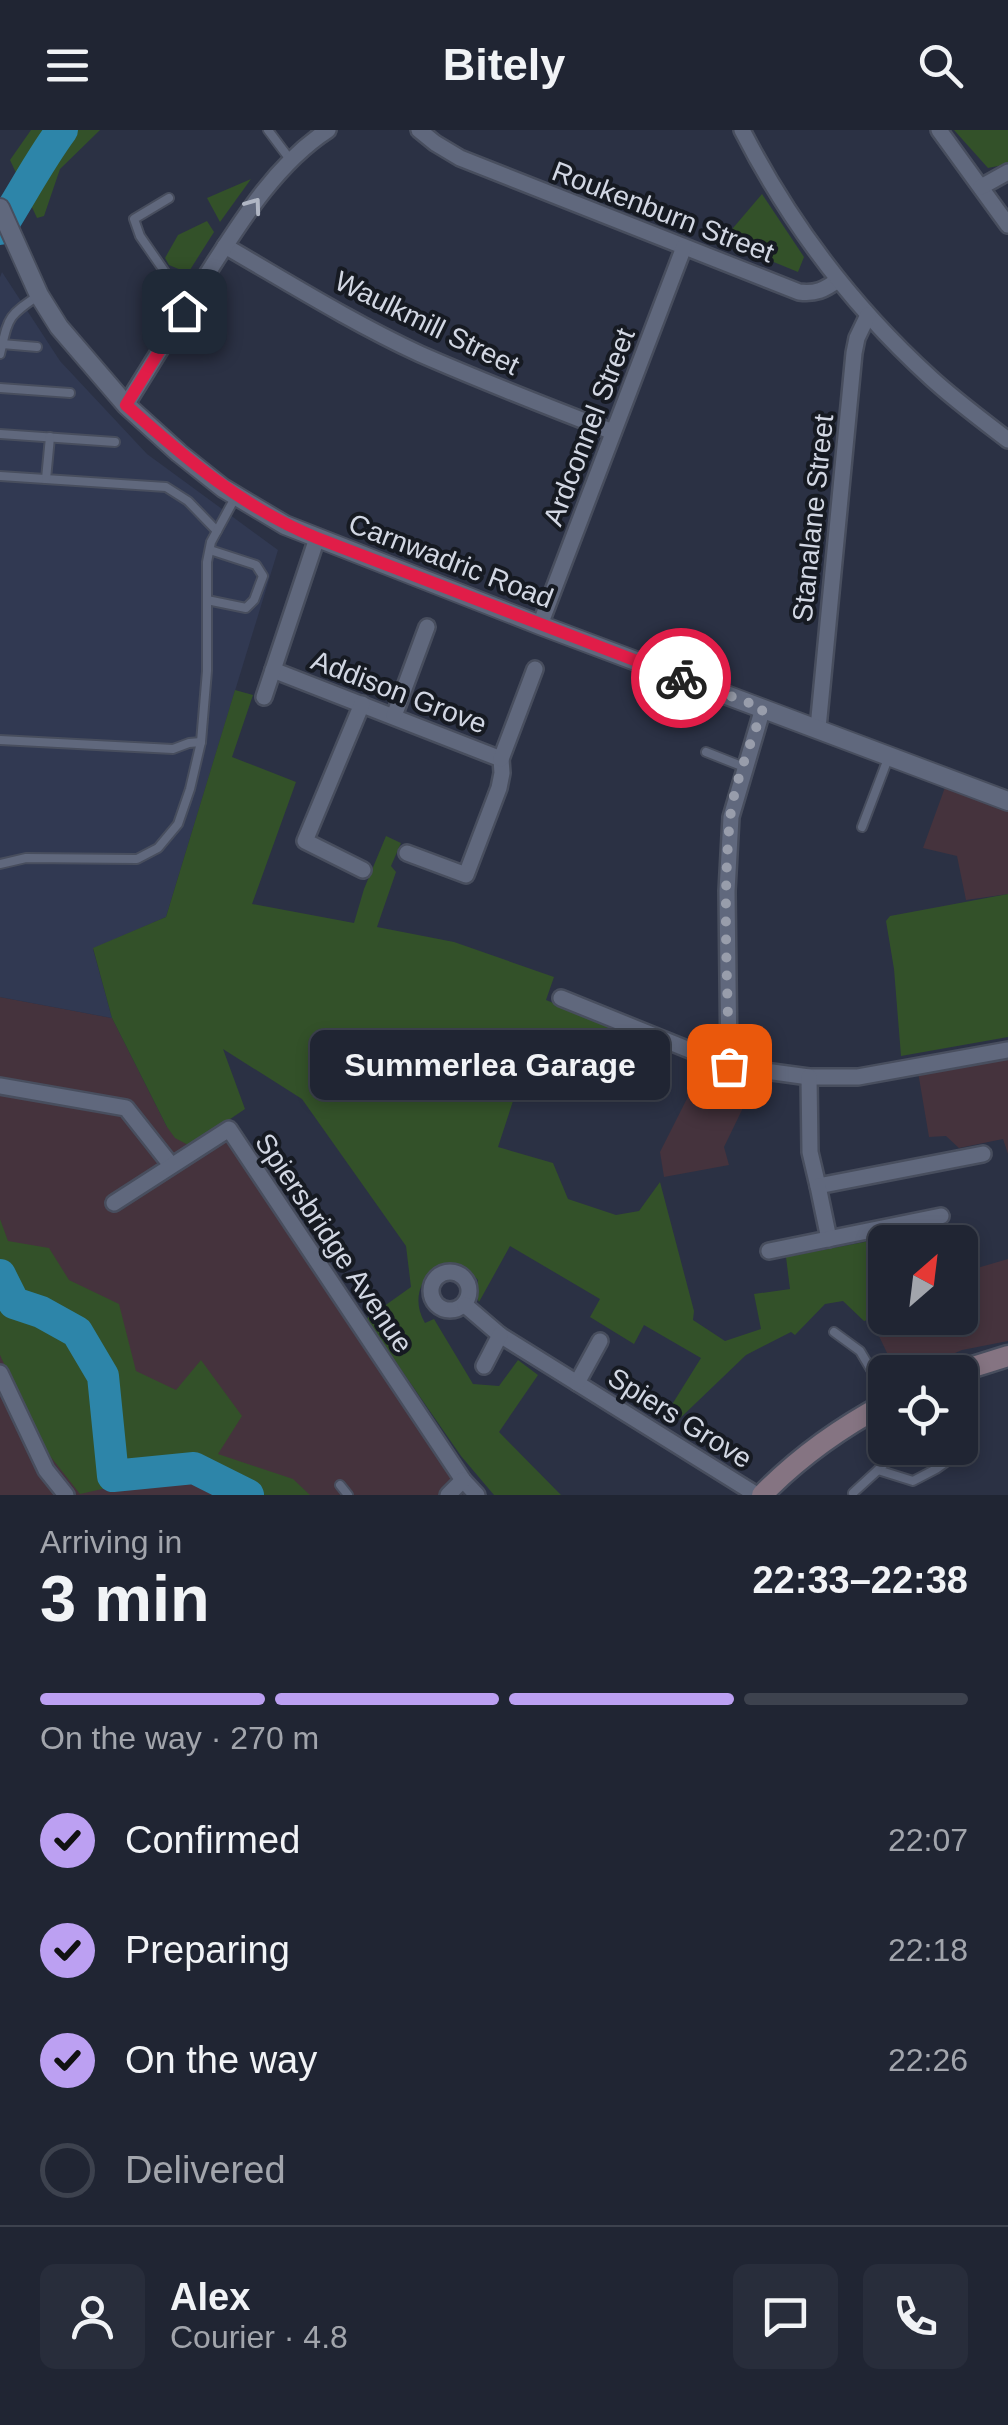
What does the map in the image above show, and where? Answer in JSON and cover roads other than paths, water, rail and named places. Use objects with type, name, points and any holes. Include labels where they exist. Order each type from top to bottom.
[{"type":"main road","points":[[978,1365],[1008,1356]]},
{"type":"main road","points":[[759,1495],[822,1443],[868,1415]]},
{"type":"street","points":[[126,405],[225,246],[269,186],[328,130]]},
{"type":"street","name":"Roukenburn Street","points":[[420,130],[460,158],[799,292],[823,290],[838,280]]},
{"type":"street","points":[[742,130],[766,178],[838,280],[868,315],[934,381],[1008,440]]},
{"type":"street","points":[[938,130],[1008,225]]},
{"type":"street","points":[[981,187],[1008,172]]},
{"type":"street","name":"Carnwadric Road","points":[[0,208],[59,328],[126,405],[179,453],[285,525],[1008,803]]},
{"type":"street","name":"Waulkmill Street","points":[[225,246],[418,353],[613,432]]},
{"type":"street","name":"Ardconnel Street","points":[[540,626],[684,246]]},
{"type":"street","name":"Stanalane Street","points":[[818,728],[854,353],[856,338],[868,315]]},
{"type":"street","points":[[264,696],[317,538]]},
{"type":"street","points":[[394,716],[427,627]]},
{"type":"street","points":[[501,758],[534,669]]},
{"type":"street","name":"Addison Grove","points":[[273,670],[501,758],[499,788],[466,876],[407,853]]},
{"type":"street","points":[[362,704],[305,841],[363,870]]},
{"type":"street","points":[[729,1066],[730,817],[763,708]]},
{"type":"street","points":[[1008,790],[1008,803]]},
{"type":"street","points":[[560,998],[729,1066],[809,1077],[858,1076],[1008,1050]]},
{"type":"street","points":[[809,1077],[810,1152],[829,1238]]},
{"type":"street","points":[[0,1086],[126,1108],[170,1165]]},
{"type":"street","name":"Spiersbridge Avenue","points":[[114,1203],[228,1130],[463,1480],[477,1495]]},
{"type":"street","points":[[818,1186],[984,1154]]},
{"type":"street","points":[[769,1251],[941,1216]]},
{"type":"street","name":"Spiers Grove","points":[[465,1304],[500,1335],[759,1495]]},
{"type":"street","points":[[484,1366],[500,1335]]},
{"type":"street","name":"Spiers Grove","points":[[577,1383],[600,1341]]},
{"type":"street","points":[[0,1374],[46,1470],[66,1495]]},
{"type":"street","points":[[448,1495],[463,1480]]},
{"type":"lane","points":[[268,130],[292,162]]},
{"type":"lane","points":[[169,198],[134,220],[166,275],[196,292]]},
{"type":"lane","points":[[37,347],[1,349],[12,314],[39,294]]},
{"type":"lane","points":[[0,388],[70,393]]},
{"type":"lane","points":[[0,434],[115,442]]},
{"type":"lane","points":[[46,479],[50,437]]},
{"type":"lane","points":[[0,476],[166,487],[188,501],[217,532]]},
{"type":"lane","points":[[0,864],[26,858],[137,859],[158,848],[178,824],[201,742],[208,671],[207,562],[236,495]]},
{"type":"lane","points":[[207,600],[246,608],[254,600],[263,576],[256,565],[210,550]]},
{"type":"lane","points":[[0,740],[172,749],[201,742]]},
{"type":"lane","points":[[706,752],[744,767]]},
{"type":"lane","points":[[862,828],[889,756]]},
{"type":"lane","points":[[834,1332],[860,1351],[868,1364]]},
{"type":"lane","points":[[853,1493],[883,1465]]},
{"type":"lane","points":[[878,1470],[912,1481],[938,1465]]},
{"type":"lane","points":[[340,1485],[348,1495]]},
{"type":"waterway","points":[[0,229],[62,130]]},
{"type":"waterway","points":[[0,1275],[14,1303],[41,1312],[77,1332],[103,1376],[113,1476],[194,1468],[248,1495]]},
{"type":"place","name":"Summerlea Garage","points":[[729,1066]]}]
